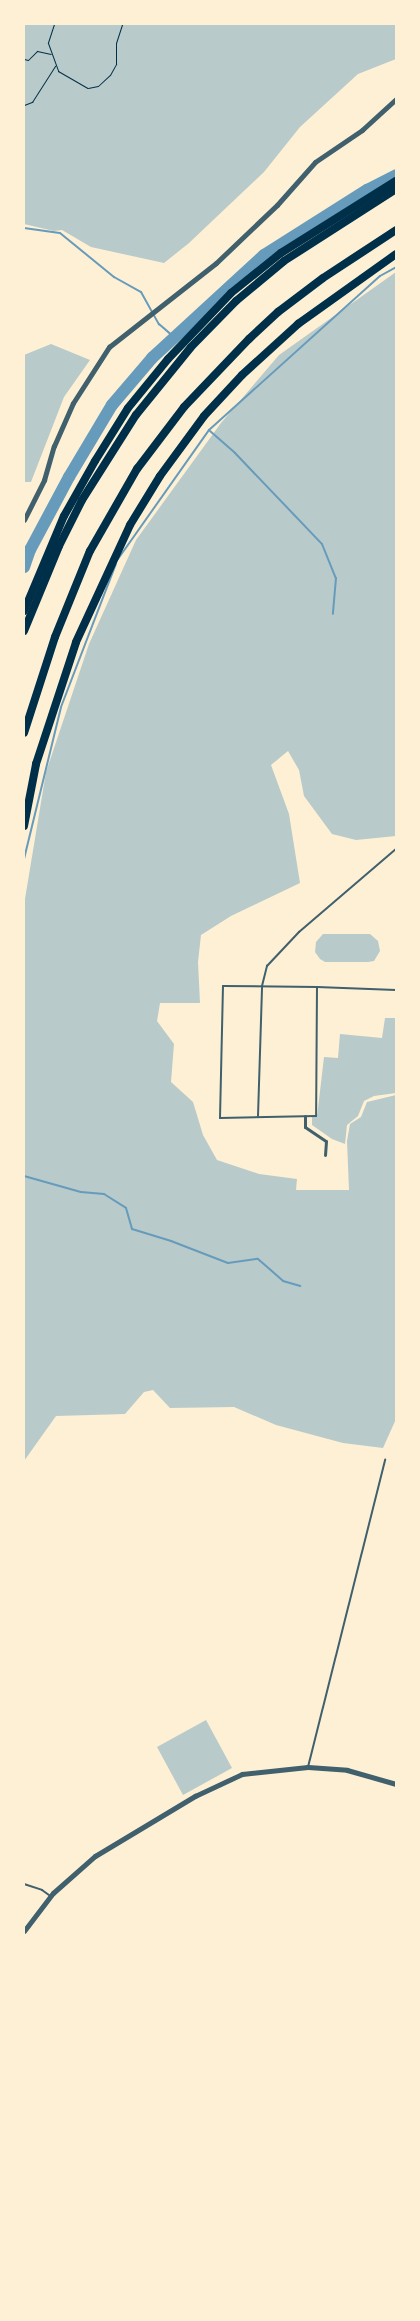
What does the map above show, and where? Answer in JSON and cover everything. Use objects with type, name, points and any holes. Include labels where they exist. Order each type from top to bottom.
[{"type":"highway","points":[[24,612],[64,516],[94,460],[128,408],[174,352],[231,293],[281,253],[396,181]]},
{"type":"highway","points":[[24,631],[59,546],[82,500],[136,415],[191,348],[236,301],[284,261],[396,189]]},
{"type":"highway","points":[[24,733],[55,637],[90,551],[137,469],[184,407],[249,339],[278,312],[323,278],[396,230]]},
{"type":"highway","points":[[24,826],[36,764],[76,642],[130,525],[160,476],[204,416],[242,375],[298,324],[396,254]]},
{"type":"street","points":[[24,520],[40,490],[54,446],[73,404],[100,358],[115,342],[216,263],[277,205],[314,162],[362,130],[396,99]]},
{"type":"street","points":[[305,1116],[305,1127],[326,1142],[325,1155]]},
{"type":"street","points":[[24,1931],[50,1896],[95,1856],[195,1796],[242,1774],[308,1767],[347,1770],[396,1784]]},
{"type":"lane","points":[[258,1117],[262,986],[268,966],[299,932],[396,849]]},
{"type":"lane","points":[[318,987],[316,1116],[220,1118],[224,986],[318,987],[396,990]]},
{"type":"lane","points":[[308,1767],[385,1460]]},
{"type":"lane","points":[[24,1884],[42,1890],[50,1896]]},
{"type":"path","points":[[54,24],[48,43],[56,65],[65,76],[88,88],[98,86],[110,75],[116,64],[116,43],[122,24]]},
{"type":"path","points":[[24,60],[28,60],[37,51],[52,55]]},
{"type":"path","points":[[24,105],[32,102],[56,65]]},
{"type":"shaded area","points":[[24,24],[396,24],[396,59],[358,74],[300,127],[264,172],[189,243],[164,263],[91,247],[62,230],[54,231],[24,224]]},
{"type":"shaded area","points":[[396,272],[396,836],[356,840],[332,834],[304,796],[299,770],[288,751],[271,765],[289,814],[300,883],[231,916],[201,935],[198,962],[200,1003],[160,1003],[157,1021],[174,1044],[171,1082],[193,1102],[203,1135],[217,1160],[259,1174],[297,1179],[296,1190],[349,1190],[347,1141],[350,1124],[361,1117],[367,1102],[396,1095],[396,1419],[383,1448],[343,1443],[276,1425],[234,1407],[170,1408],[153,1390],[144,1392],[125,1414],[56,1416],[24,1461],[24,905],[46,772],[89,644],[136,540],[221,423],[279,355]]},
{"type":"shaded area","points":[[51,344],[90,360],[64,397],[31,482],[24,482],[24,355]]},
{"type":"shaded area","points":[[323,934],[370,934],[378,941],[380,951],[374,961],[325,962],[315,952],[316,942]]},
{"type":"shaded area","points":[[385,1018],[396,1018],[396,1093],[374,1096],[364,1101],[358,1116],[347,1125],[345,1144],[332,1139],[312,1125],[312,1117],[317,1117],[324,1057],[338,1058],[340,1034],[382,1038]]},
{"type":"shaded area","points":[[206,1720],[232,1768],[183,1795],[157,1747]]},
{"type":"waterway","points":[[24,567],[30,550],[69,477],[112,405],[152,358],[264,255],[367,190],[396,175]]},
{"type":"waterway","points":[[24,228],[60,233],[114,277],[141,292],[159,324],[174,337]]},
{"type":"waterway","points":[[118,559],[209,430],[380,276],[396,267]]},
{"type":"waterway","points":[[210,431],[235,453],[322,544],[336,578],[333,614]]},
{"type":"waterway","points":[[24,859],[61,707],[116,564]]},
{"type":"waterway","points":[[24,1176],[81,1192],[104,1194],[126,1208],[132,1229],[171,1241],[228,1263],[258,1259],[283,1281],[300,1286]]}]
